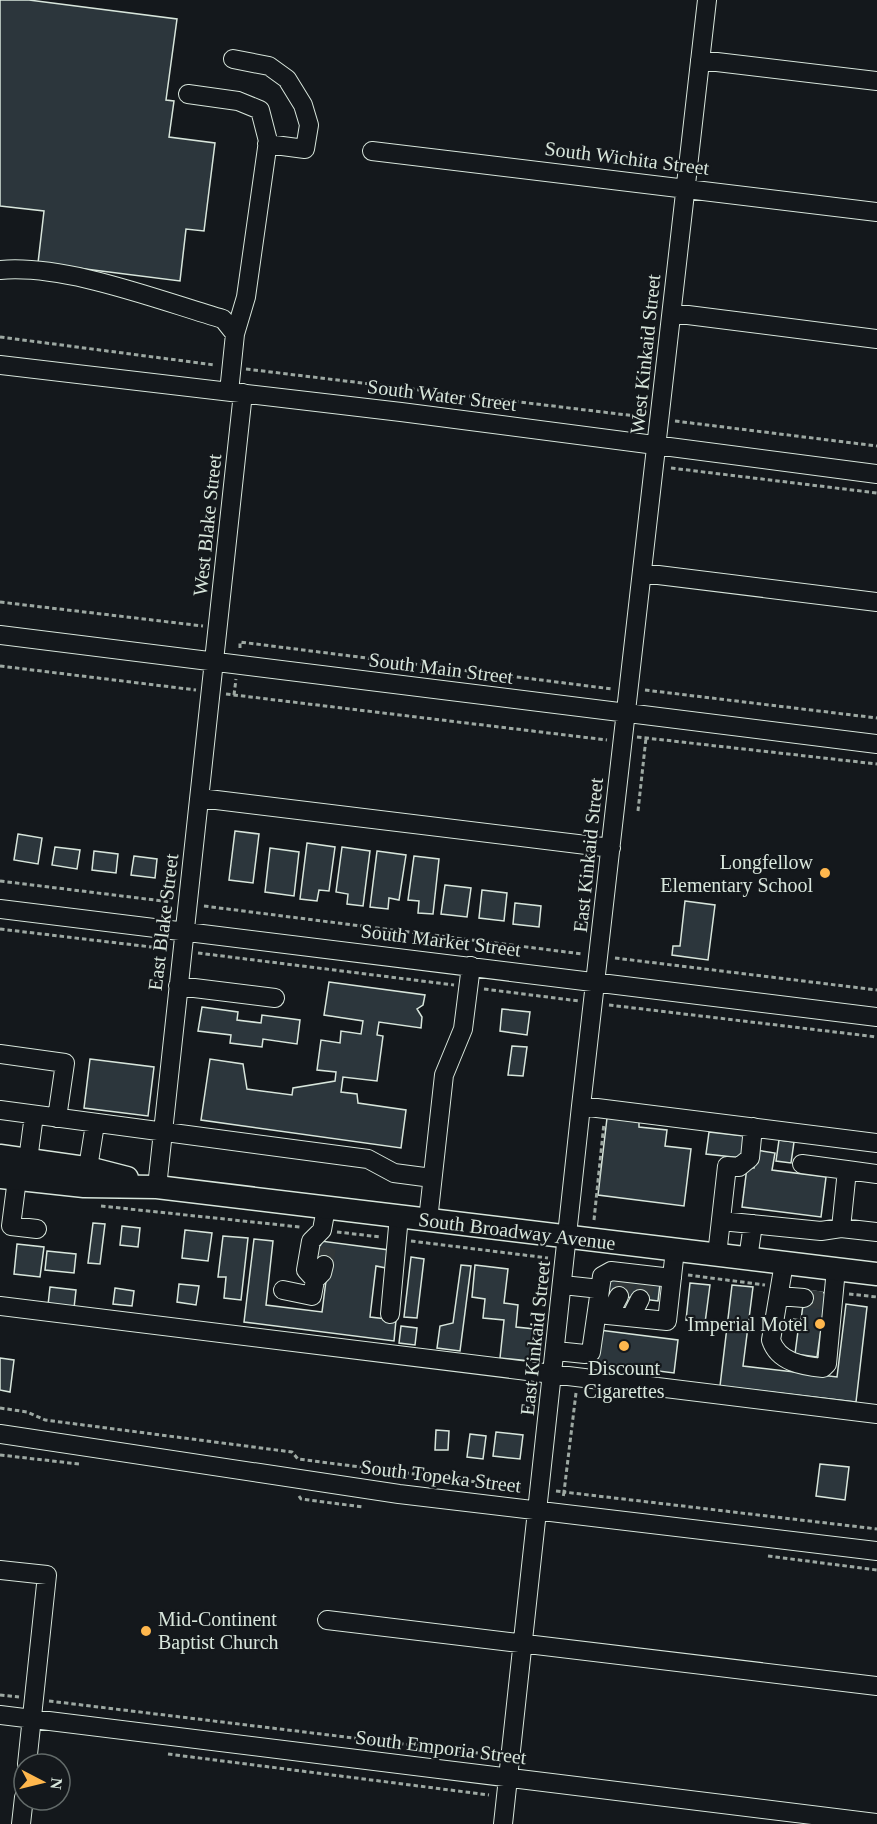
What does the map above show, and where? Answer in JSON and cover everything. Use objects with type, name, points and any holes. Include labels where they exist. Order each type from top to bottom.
[{"type":"main road","name":"South Broadway Avenue","points":[[0,1156],[15,1172],[84,1186],[157,1186]]},
{"type":"main road","name":"South Broadway Avenue","points":[[15,1172],[88,1168],[325,1227],[399,1216],[784,1263],[832,1291],[877,1275]]},
{"type":"street","name":"West Kinkaid Street","points":[[627,713],[707,0]]},
{"type":"street","points":[[233,59],[269,66],[287,79],[303,105],[309,125],[305,149],[267,144]]},
{"type":"street","points":[[700,60],[877,81]]},
{"type":"street","name":"West Blake Street","points":[[188,94],[238,101],[260,111],[267,144],[246,297],[234,334],[231,367],[236,393],[215,662]]},
{"type":"street","name":"South Wichita Street","points":[[372,151],[877,212]]},
{"type":"street","points":[[0,270],[27,268],[58,273],[223,319],[234,334]]},
{"type":"street","points":[[672,313],[877,339]]},
{"type":"street","name":"South Water Street","points":[[0,365],[877,474]]},
{"type":"street","points":[[642,573],[877,602]]},
{"type":"street","name":"South Main Street","points":[[0,635],[877,744]]},
{"type":"street","name":"East Blake Street","points":[[157,1186],[215,662]]},
{"type":"street","name":"East Kinkaid Street","points":[[503,1824],[500,1777],[524,1642],[530,1510],[554,1372],[581,1106],[627,713]]},
{"type":"street","points":[[200,798],[611,848]]},
{"type":"street","name":"South Market Street","points":[[0,909],[877,1017]]},
{"type":"street","points":[[428,1220],[444,1075],[463,1029],[471,966]]},
{"type":"street","points":[[178,986],[275,998]]},
{"type":"street","points":[[0,1054],[65,1063],[57,1118]]},
{"type":"street","points":[[581,1106],[877,1143]]},
{"type":"street","points":[[0,1110],[164,1134],[368,1159],[394,1173],[432,1178]]},
{"type":"street","points":[[34,1115],[15,1172],[6,1226],[37,1229]]},
{"type":"street","points":[[88,1168],[95,1124]]},
{"type":"street","points":[[717,1255],[727,1166],[739,1167],[750,1158],[753,1127]]},
{"type":"street","points":[[802,1164],[877,1174]]},
{"type":"street","points":[[841,1228],[847,1170]]},
{"type":"street","points":[[390,1314],[399,1216]]},
{"type":"street","points":[[721,1221],[821,1231],[841,1228],[877,1232]]},
{"type":"street","points":[[748,1259],[753,1224]]},
{"type":"street","points":[[283,1290],[312,1296],[319,1273],[306,1270],[311,1241],[325,1227]]},
{"type":"street","points":[[603,1314],[667,1321],[675,1250]]},
{"type":"street","points":[[784,1263],[771,1340],[774,1350],[788,1361],[816,1368],[823,1368],[826,1364],[832,1291]]},
{"type":"street","points":[[603,1314],[600,1289],[602,1276],[611,1271],[650,1279],[672,1276]]},
{"type":"street","points":[[563,1285],[600,1289]]},
{"type":"street","points":[[780,1291],[804,1298]]},
{"type":"street","points":[[556,1351],[585,1354],[591,1352],[603,1314],[618,1296]]},
{"type":"street","points":[[631,1317],[640,1299]]},
{"type":"street","points":[[0,1306],[554,1372],[877,1414]]},
{"type":"street","name":"South Topeka Street","points":[[0,1434],[399,1494],[877,1551]]},
{"type":"street","points":[[0,1570],[47,1575],[28,1752]]},
{"type":"street","points":[[327,1620],[877,1686]]},
{"type":"street","name":"South Emporia Street","points":[[0,1715],[877,1823]]},
{"type":"path","points":[[0,337],[877,446]]},
{"type":"path","points":[[671,468],[877,493]]},
{"type":"path","points":[[0,602],[209,627],[240,642],[877,718]]},
{"type":"path","points":[[234,695],[240,642]]},
{"type":"path","points":[[0,666],[609,740],[646,738],[877,765]]},
{"type":"path","points":[[639,811],[647,728]]},
{"type":"path","points":[[0,881],[877,990]]},
{"type":"path","points":[[0,929],[877,1036]]},
{"type":"path","points":[[594,1220],[606,1109]]},
{"type":"path","points":[[93,1205],[325,1227],[397,1239],[566,1260]]},
{"type":"path","points":[[672,1276],[780,1291]]},
{"type":"path","points":[[832,1291],[877,1297]]},
{"type":"path","points":[[0,1408],[27,1412],[45,1420],[292,1452],[298,1459],[523,1487],[530,1510]]},
{"type":"path","points":[[564,1492],[877,1529]]},
{"type":"path","points":[[34,1699],[494,1755],[500,1777],[490,1795],[157,1753]]},
{"type":"building","points":[[0,0],[29,0],[177,19],[166,100],[174,101],[169,137],[215,143],[204,231],[186,229],[180,281],[38,263],[44,211],[0,206]]},
{"type":"building","points":[[235,831],[259,834],[253,883],[229,880]]},
{"type":"building","points":[[18,834],[42,838],[38,864],[14,860]]},
{"type":"building","points":[[307,843],[335,847],[329,891],[319,890],[317,901],[300,899]]},
{"type":"building","points":[[55,847],[80,850],[77,869],[52,865]]},
{"type":"building","points":[[342,847],[370,851],[363,906],[347,904],[348,894],[336,892]]},
{"type":"building","points":[[270,848],[299,852],[294,896],[265,892]]},
{"type":"building","points":[[94,851],[118,854],[116,873],[92,870]]},
{"type":"building","points":[[377,851],[406,855],[399,900],[389,898],[388,909],[370,907]]},
{"type":"building","points":[[134,856],[157,859],[155,878],[131,875]]},
{"type":"building","points":[[414,856],[439,859],[433,914],[418,913],[419,901],[408,900]]},
{"type":"building","points":[[445,885],[471,888],[467,917],[441,914]]},
{"type":"building","points":[[482,890],[507,893],[504,921],[479,918]]},
{"type":"building","points":[[685,901],[715,905],[708,960],[672,955],[673,946],[680,946]]},
{"type":"building","points":[[515,903],[541,906],[539,927],[513,924]]},
{"type":"building","points":[[329,982],[425,995],[423,1005],[417,1009],[422,1017],[421,1028],[379,1022],[377,1035],[383,1036],[377,1081],[343,1077],[341,1092],[357,1094],[358,1103],[406,1110],[401,1148],[201,1120],[210,1059],[243,1064],[247,1089],[292,1095],[293,1088],[335,1081],[336,1072],[317,1070],[321,1040],[340,1043],[341,1031],[361,1034],[363,1021],[324,1015]]},
{"type":"building","points":[[202,1007],[238,1012],[237,1020],[261,1023],[262,1015],[300,1020],[297,1044],[263,1039],[262,1047],[230,1043],[231,1035],[198,1031]]},
{"type":"building","points":[[502,1009],[530,1012],[527,1035],[500,1031]]},
{"type":"building","points":[[512,1046],[527,1047],[523,1076],[508,1075]]},
{"type":"building","points":[[90,1059],[154,1067],[148,1116],[84,1108]]},
{"type":"building","points":[[607,1118],[639,1122],[639,1127],[667,1130],[665,1146],[691,1149],[684,1206],[598,1195]]},
{"type":"building","points":[[709,1132],[744,1136],[742,1158],[706,1154]]},
{"type":"building","points":[[779,1140],[794,1142],[791,1163],[776,1161]]},
{"type":"building","points":[[756,1150],[775,1153],[772,1170],[826,1177],[821,1217],[742,1207],[747,1167],[754,1168]]},
{"type":"building","points":[[93,1223],[105,1224],[100,1264],[88,1263]]},
{"type":"building","points":[[122,1226],[140,1228],[138,1247],[120,1245]]},
{"type":"building","points":[[185,1230],[212,1233],[208,1261],[182,1258]]},
{"type":"building","points":[[223,1236],[248,1238],[241,1300],[224,1298],[226,1277],[218,1277]]},
{"type":"building","points":[[254,1239],[273,1241],[266,1305],[322,1312],[328,1265],[318,1264],[321,1241],[389,1250],[386,1268],[376,1266],[370,1317],[396,1320],[394,1341],[244,1322]]},
{"type":"building","points":[[17,1244],[44,1247],[40,1277],[14,1274]]},
{"type":"building","points":[[47,1251],[76,1254],[74,1273],[45,1270]]},
{"type":"building","points":[[411,1257],[424,1259],[417,1318],[404,1317]]},
{"type":"building","points":[[461,1265],[471,1266],[460,1351],[437,1348],[440,1326],[453,1323]]},
{"type":"building","points":[[475,1265],[508,1269],[504,1303],[518,1305],[516,1327],[535,1329],[531,1361],[500,1358],[504,1320],[483,1318],[485,1299],[472,1297]]},
{"type":"building","points":[[605,1277],[660,1284],[658,1301],[603,1294]]},
{"type":"building","points":[[690,1283],[710,1285],[705,1323],[686,1320]]},
{"type":"building","points":[[179,1284],[199,1286],[196,1305],[177,1302]]},
{"type":"building","points":[[732,1285],[753,1287],[743,1366],[837,1377],[846,1304],[867,1307],[856,1402],[720,1386]]},
{"type":"building","points":[[50,1287],[76,1290],[74,1308],[48,1305]]},
{"type":"building","points":[[115,1288],[134,1291],[132,1306],[113,1304]]},
{"type":"building","points":[[805,1290],[826,1293],[817,1357],[795,1354],[798,1331],[791,1330],[793,1319],[801,1320]]},
{"type":"building","points":[[401,1326],[417,1328],[415,1345],[399,1343]]},
{"type":"building","points":[[599,1330],[678,1340],[674,1373],[595,1363]]},
{"type":"building","points":[[0,1358],[14,1360],[10,1392],[0,1390]]},
{"type":"building","points":[[436,1430],[449,1431],[448,1450],[435,1450]]},
{"type":"building","points":[[496,1432],[523,1435],[520,1459],[493,1456]]},
{"type":"building","points":[[470,1434],[486,1436],[483,1459],[467,1457]]},
{"type":"building","points":[[820,1464],[849,1467],[845,1500],[816,1496]]},
{"type":"tunnel","points":[[324,1265],[328,1242]]},
{"type":"tunnel","points":[[619,1296],[627,1280]]},
{"type":"tunnel","points":[[640,1299],[648,1282]]},
{"type":"tunnel","points":[[804,1298],[825,1301]]},
{"type":"place","name":"Longfellow Elementary School","points":[[825,873]]},
{"type":"place","name":"Imperial Motel","points":[[820,1324]]},
{"type":"place","name":"Discount Cigarettes","points":[[624,1346]]},
{"type":"place","name":"Mid-Continent Baptist Church","points":[[146,1631]]}]
